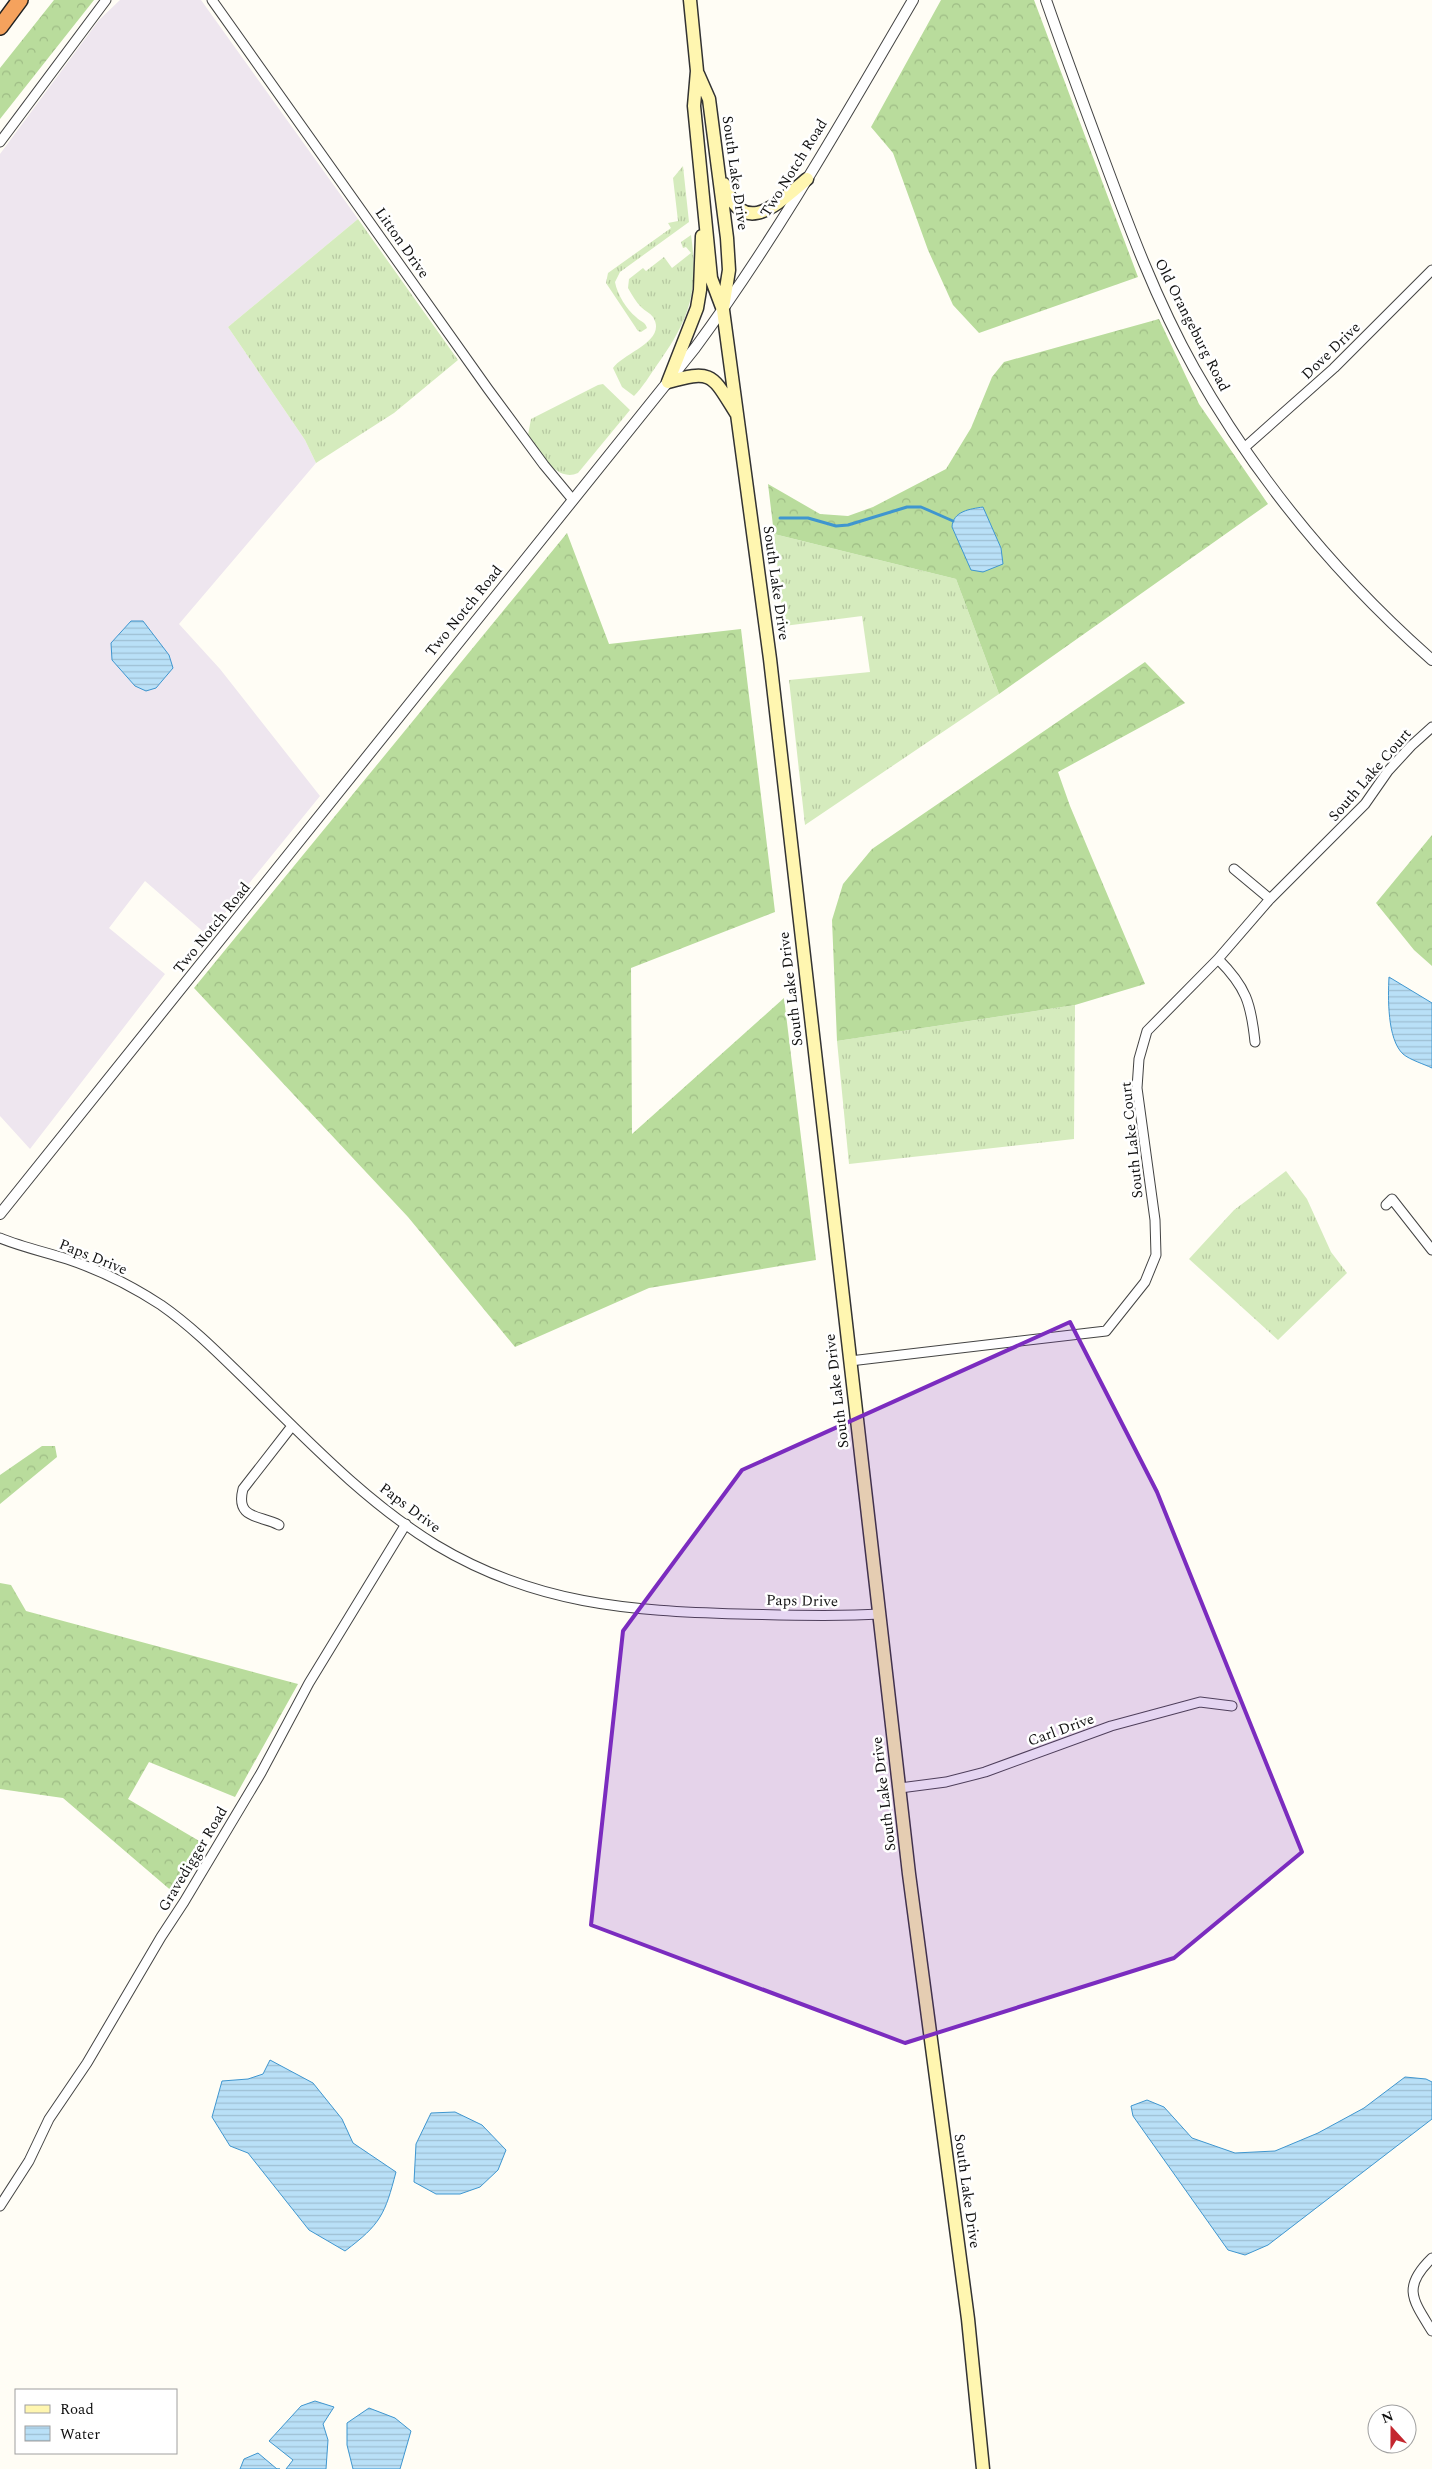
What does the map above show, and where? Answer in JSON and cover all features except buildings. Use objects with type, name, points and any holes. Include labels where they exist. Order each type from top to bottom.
[{"type":"highway","points":[[0,27],[20,0]]},
{"type":"main road","name":"South Lake Drive","points":[[690,0],[697,71],[694,106],[711,278],[723,310],[770,659],[900,1788],[935,2081],[968,2319],[983,2469]]},
{"type":"main road","name":"South Lake Drive","points":[[697,71],[708,99],[728,238],[729,262],[723,310]]},
{"type":"main road","points":[[715,157],[729,197],[735,205],[746,213],[758,213],[773,207],[806,179]]},
{"type":"main road","points":[[668,382],[697,308],[700,290],[701,240],[706,220]]},
{"type":"main road","points":[[668,382],[695,375],[707,376],[720,388],[738,416]]},
{"type":"street","points":[[0,142],[106,0]]},
{"type":"street","name":"Litton Drive","points":[[212,0],[488,388],[544,465],[573,500]]},
{"type":"street","name":"Two Notch Road","points":[[0,1214],[668,382],[723,310],[806,179],[913,0]]},
{"type":"street","name":"Old Orangeburg Road","points":[[1046,0],[1146,271],[1194,367],[1244,448],[1298,521],[1373,606],[1432,660]]},
{"type":"street","name":"Dove Drive","points":[[1244,448],[1334,368],[1432,270]]},
{"type":"street","name":"South Lake Court","points":[[850,1361],[1106,1332],[1145,1282],[1156,1255],[1155,1220],[1137,1088],[1139,1059],[1147,1031],[1218,959],[1270,899],[1365,804],[1388,772],[1411,746],[1432,727]]},
{"type":"street","points":[[1234,869],[1270,899]]},
{"type":"street","points":[[1218,959],[1230,972],[1250,1004],[1255,1042]]},
{"type":"street","points":[[1386,1205],[1392,1199],[1432,1250]]},
{"type":"street","name":"Paps Drive","points":[[0,1238],[91,1268],[158,1304],[202,1338],[292,1426],[378,1503],[438,1546],[506,1580],[576,1601],[664,1612],[809,1616],[880,1614]]},
{"type":"street","points":[[279,1525],[270,1520],[250,1516],[240,1499],[243,1490],[292,1426]]},
{"type":"street","name":"Gravedigger Road","points":[[0,2206],[28,2161],[49,2119],[87,2062],[161,1937],[194,1886],[261,1773],[309,1682],[406,1524]]},
{"type":"street","name":"Carl Drive","points":[[900,1788],[946,1782],[985,1772],[1111,1726],[1200,1702],[1232,1706]]},
{"type":"street","points":[[1432,2258],[1416,2274],[1413,2294],[1415,2303],[1432,2331]]},
{"type":"highlighted area","points":[[1070,1322],[1157,1492],[1302,1852],[1174,1958],[905,2043],[591,1925],[623,1631],[742,1470]]},
{"type":"shaded area","points":[[120,0],[201,0],[358,219],[228,327],[305,440],[316,463],[179,624],[220,669],[320,796],[207,935],[145,881],[109,928],[165,974],[30,1149],[0,1116],[0,154],[99,20]]},
{"type":"green space","points":[[54,0],[94,0],[0,119],[0,68]]},
{"type":"green space","points":[[941,0],[1034,0],[1138,277],[979,333],[953,305],[928,250],[893,153],[871,127]]},
{"type":"green space","points":[[683,166],[689,222],[620,272],[615,282],[620,297],[626,306],[646,326],[647,328],[641,332],[638,331],[606,283],[608,273],[671,228],[668,223],[678,221],[673,178]]},
{"type":"green space","points":[[358,219],[458,360],[394,413],[316,463],[305,440],[228,327]]},
{"type":"green space","points":[[691,235],[694,272],[689,304],[668,349],[634,396],[622,387],[613,368],[618,362],[650,340],[656,325],[653,317],[639,305],[628,288],[629,279],[643,268],[646,271],[664,257],[672,268],[691,253],[686,247],[683,248],[681,242]]},
{"type":"green space","points":[[1159,319],[1199,404],[1268,504],[999,694],[956,579],[774,534],[768,484],[820,514],[848,516],[873,507],[946,469],[971,428],[992,377],[1004,362]]},
{"type":"green space","points":[[603,384],[630,410],[578,473],[562,474],[549,464],[528,435],[531,419]]},
{"type":"green space","points":[[567,533],[609,644],[741,629],[775,912],[631,968],[632,1134],[784,998],[816,1260],[649,1288],[515,1347],[408,1217],[194,988]]},
{"type":"green space","points":[[774,534],[956,579],[999,694],[805,825],[789,680],[870,672],[862,616],[784,626]]},
{"type":"green space","points":[[1145,662],[1185,703],[1058,772],[1070,806],[1145,984],[1075,1005],[837,1041],[832,920],[843,884],[872,849]]},
{"type":"green space","points":[[1432,835],[1432,966],[1414,950],[1376,903]]},
{"type":"green space","points":[[1075,1005],[1074,1139],[849,1164],[837,1041]]},
{"type":"green space","points":[[1286,1171],[1307,1199],[1331,1252],[1347,1273],[1278,1340],[1189,1259],[1234,1210]]},
{"type":"green space","points":[[42,1446],[55,1446],[57,1457],[0,1504],[0,1475]]},
{"type":"green space","points":[[0,1583],[11,1585],[26,1611],[298,1684],[235,1797],[149,1762],[128,1799],[206,1845],[174,1893],[63,1798],[0,1789]]},
{"type":"water","points":[[983,507],[1001,548],[1003,564],[983,572],[971,570],[952,527],[955,517],[959,514]]},
{"type":"water","points":[[131,621],[143,621],[169,655],[173,668],[156,688],[146,691],[135,686],[112,660],[111,643]]},
{"type":"water","points":[[1389,977],[1432,1003],[1432,1068],[1406,1056],[1398,1047],[1391,1028]]},
{"type":"water","points":[[270,2060],[313,2083],[342,2119],[353,2143],[396,2172],[385,2208],[380,2217],[367,2233],[345,2251],[309,2230],[248,2153],[230,2146],[212,2117],[222,2081],[248,2079],[263,2074]]},
{"type":"water","points":[[1405,2077],[1426,2079],[1432,2082],[1432,2119],[1268,2245],[1245,2255],[1228,2250],[1133,2116],[1131,2106],[1147,2100],[1164,2107],[1192,2138],[1235,2153],[1275,2151],[1318,2133],[1364,2108]]},
{"type":"water","points":[[455,2112],[482,2125],[506,2150],[498,2170],[480,2187],[460,2194],[436,2194],[414,2182],[416,2144],[431,2113]]},
{"type":"water","points":[[315,2401],[334,2407],[323,2424],[328,2440],[326,2469],[286,2469],[293,2460],[269,2441],[301,2406]]},
{"type":"water","points":[[369,2408],[395,2418],[411,2431],[400,2469],[353,2469],[347,2445],[347,2423]]},
{"type":"water","points":[[258,2453],[277,2469],[240,2469],[244,2459]]},
{"type":"waterway","points":[[780,518],[808,518],[836,526],[848,525],[907,507],[921,507],[953,521]]}]
